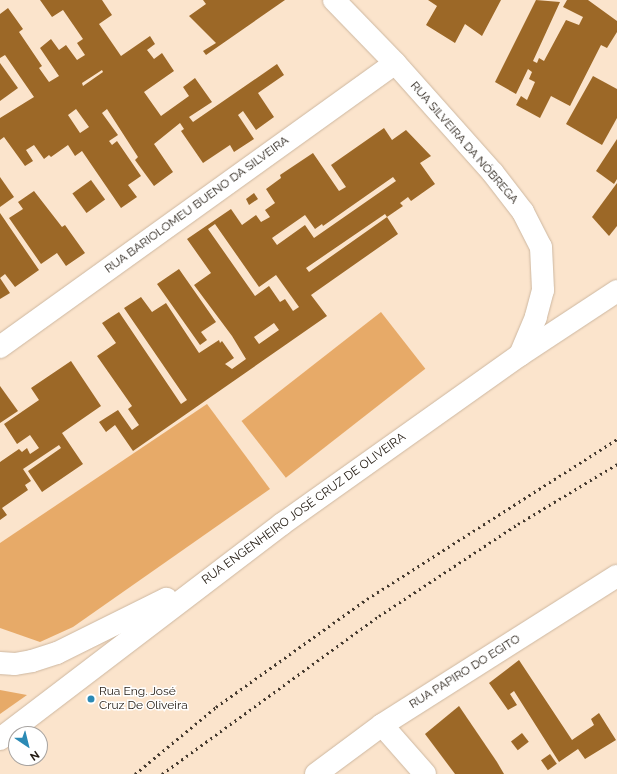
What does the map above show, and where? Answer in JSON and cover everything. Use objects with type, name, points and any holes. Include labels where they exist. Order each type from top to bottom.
[{"type":"main road","name":"RUA SILVEIRA DA NÓBREGA","points":[[334,0],[395,63],[493,173],[523,212],[541,247],[543,290],[536,317],[520,355]]},
{"type":"main road","name":"RUA BARIOLOMEU BUENO DA SILVEIRA","points":[[0,346],[395,63]]},
{"type":"main road","name":"RUA ENGENHEIRO JOSÉ CRUZ DE OLIVEIRA","points":[[0,739],[81,679],[211,576],[520,355],[617,290]]},
{"type":"main road","points":[[0,663],[15,664],[32,661],[57,653],[211,576]]},
{"type":"main road","name":"RUA PAPIRO DO EGITO","points":[[316,774],[382,725],[617,576]]},
{"type":"main road","points":[[382,725],[425,774]]},
{"type":"shaded area","points":[[381,312],[425,369],[286,478],[242,421]]},
{"type":"shaded area","points":[[207,404],[270,489],[73,627],[40,642],[0,628],[0,543]]},
{"type":"shaded area","points":[[0,690],[27,695],[0,714]]},
{"type":"building","points":[[40,0],[102,0],[112,15],[99,24],[121,56],[150,36],[155,44],[147,50],[154,59],[162,53],[174,71],[144,92],[161,116],[189,96],[183,87],[195,78],[212,102],[189,117],[193,122],[277,64],[284,75],[258,93],[274,117],[256,130],[243,111],[238,115],[254,139],[234,152],[230,145],[203,163],[181,131],[184,129],[180,123],[154,144],[173,172],[154,186],[135,160],[138,157],[107,109],[102,113],[118,135],[109,141],[112,145],[117,141],[141,176],[128,185],[137,197],[121,208],[82,151],[75,156],[68,145],[51,157],[49,155],[44,159],[34,145],[26,150],[33,161],[25,166],[4,137],[0,140],[0,118],[34,97],[5,55],[0,58],[0,14],[8,8],[23,29],[19,32],[42,66],[39,68],[49,82],[59,76],[40,48],[51,39],[59,50],[66,45],[77,60],[85,55],[77,43],[83,39],[63,10],[52,17]],"holes":[[[102,70],[103,72],[83,86],[82,83]],[[76,109],[89,127],[80,133],[68,115]]]},
{"type":"building","points":[[203,0],[285,0],[206,55],[203,51],[216,43],[189,16],[206,4]]},
{"type":"building","points":[[428,0],[501,0],[482,36],[465,24],[455,43],[426,25],[437,6]]},
{"type":"building","points":[[536,0],[560,2],[533,61],[537,63],[539,58],[544,61],[566,20],[579,25],[583,17],[563,7],[567,0],[588,0],[617,21],[617,32],[607,48],[601,45],[570,106],[551,96],[540,118],[516,105],[521,96],[527,100],[535,82],[529,79],[532,72],[528,69],[516,94],[495,82]]},
{"type":"building","points":[[0,63],[18,88],[0,101]]},
{"type":"building","points":[[593,76],[617,89],[617,118],[602,145],[566,124]]},
{"type":"building","points":[[384,128],[392,140],[406,130],[431,156],[420,163],[435,184],[411,201],[408,197],[400,203],[403,206],[387,217],[398,234],[311,295],[327,316],[133,451],[115,425],[106,432],[99,422],[118,410],[132,430],[139,425],[128,409],[132,406],[97,356],[116,343],[102,323],[119,312],[181,404],[187,400],[124,308],[141,297],[152,312],[166,303],[199,353],[219,340],[220,343],[222,341],[234,358],[225,364],[232,369],[246,359],[232,336],[194,285],[211,273],[187,239],[231,209],[242,225],[256,215],[261,222],[270,217],[265,210],[275,203],[266,189],[281,178],[280,175],[313,153],[339,191],[346,187],[331,165]],"holes":[[[393,177],[396,181],[314,238],[305,225],[277,245],[272,238],[305,215],[315,229],[322,224],[323,226]],[[385,214],[387,217],[309,272],[306,268]],[[215,224],[259,287],[276,275],[299,307],[293,311],[285,299],[280,302],[269,286],[255,296],[208,229]],[[274,323],[279,330],[259,344],[254,337]]]},
{"type":"building","points":[[617,139],[617,179],[614,184],[596,171]]},
{"type":"building","points":[[0,177],[14,197],[0,207]]},
{"type":"building","points":[[91,180],[105,199],[86,213],[72,194]]},
{"type":"building","points":[[617,183],[617,226],[609,236],[592,217]]},
{"type":"building","points":[[34,191],[62,227],[65,225],[85,253],[66,266],[57,253],[41,264],[9,218],[23,209],[18,202]]},
{"type":"building","points":[[254,193],[258,199],[249,205],[246,199]]},
{"type":"building","points":[[0,213],[39,270],[15,287],[5,274],[0,278]]},
{"type":"building","points":[[179,269],[216,322],[201,332],[207,340],[200,345],[157,284]]},
{"type":"building","points":[[0,278],[10,293],[0,299]]},
{"type":"building","points":[[71,361],[101,406],[62,433],[83,464],[42,492],[28,471],[61,448],[59,445],[23,469],[31,481],[25,485],[28,490],[2,508],[7,515],[0,520],[0,462],[19,449],[22,452],[27,448],[30,454],[39,448],[30,435],[17,444],[4,424],[39,400],[31,388]]},
{"type":"building","points":[[0,386],[18,411],[0,423]]},
{"type":"building","points":[[519,660],[572,740],[594,725],[591,719],[599,713],[616,740],[585,759],[578,749],[559,762],[514,691],[510,694],[517,705],[508,710],[489,683]]},
{"type":"building","points":[[459,706],[504,774],[455,774],[425,734]]},
{"type":"building","points":[[522,733],[529,742],[518,750],[511,742]]},
{"type":"building","points":[[550,754],[557,764],[548,770],[541,760]]},
{"type":"railway","points":[[135,774],[216,707],[367,599],[617,439]]},
{"type":"railway","points":[[162,774],[379,616],[518,524],[617,464]]},
{"type":"place","name":"Rua Eng. José Cruz De Oliveira","points":[[91,699]]}]
